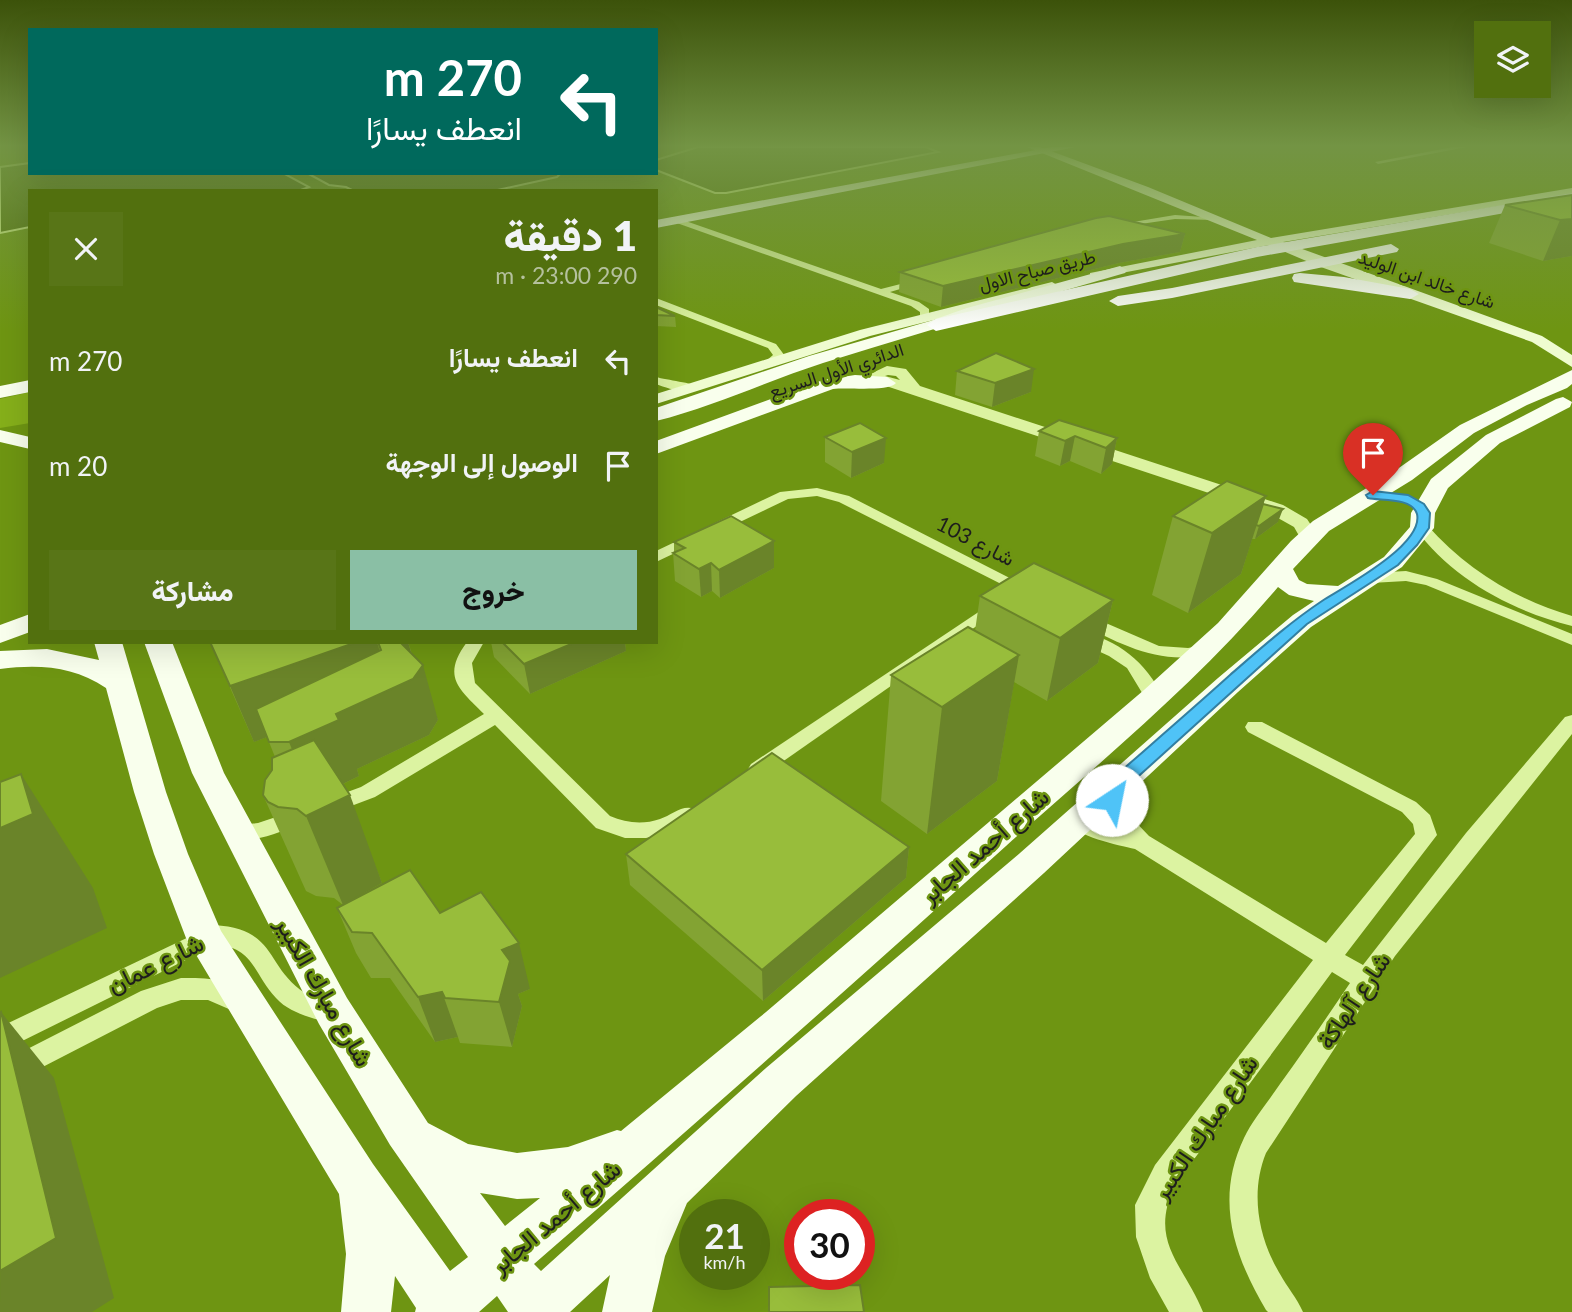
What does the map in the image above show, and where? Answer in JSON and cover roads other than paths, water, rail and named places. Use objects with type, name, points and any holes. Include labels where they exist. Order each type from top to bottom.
[{"type":"highway","points":[[1394,218],[1485,208]]},
{"type":"highway","name":"طريق صباح الاول","points":[[930,321],[1257,252],[1504,208]]},
{"type":"highway","name":"طريق صباح الاول","points":[[1026,316],[1153,285],[1362,241],[1564,208]]},
{"type":"highway","points":[[1026,316],[1226,283],[1322,258],[1406,248],[1396,253],[1392,260],[1394,269],[1415,292]]},
{"type":"highway","points":[[1226,283],[1317,279],[1415,292]]},
{"type":"main road","points":[[658,216],[697,208]]},
{"type":"main road","points":[[658,224],[738,208]]},
{"type":"main road","name":"شارع خالد ابن الوليد","points":[[1191,208],[1267,241],[1295,243],[1322,258]]},
{"type":"main road","name":"شارع خالد ابن الوليد","points":[[1201,208],[1322,258],[1538,339],[1572,362]]},
{"type":"main road","points":[[1281,242],[1332,229],[1458,208]]},
{"type":"main road","points":[[1215,250],[1234,240],[1234,234],[1218,220]]},
{"type":"main road","points":[[1235,221],[1284,229],[1332,229]]},
{"type":"main road","name":"طريق صباح الاول","points":[[1119,270],[1267,241]]},
{"type":"main road","points":[[930,321],[1119,270]]},
{"type":"main road","name":"شارع خالد ابن الوليد","points":[[1415,292],[1572,344]]},
{"type":"main road","name":"الدائري الأول السريع","points":[[658,431],[838,368],[1026,316]]},
{"type":"main road","name":"الدائري الأول السريع","points":[[658,398],[772,361],[930,321]]},
{"type":"main road","name":"الدائري الأول السريع","points":[[658,414],[930,321]]},
{"type":"main road","name":"شارع أحمد الجابر","points":[[538,1310],[781,1082],[1302,621],[1393,562],[1422,521],[1439,484],[1493,439],[1548,409],[1564,396],[1572,375]]},
{"type":"main road","points":[[658,447],[830,384],[855,381],[887,383]]},
{"type":"main road","points":[[0,392],[28,386]]},
{"type":"main road","name":"شارع أحمد الجابر","points":[[445,1310],[1020,816],[1154,697],[1228,629],[1322,527],[1467,429],[1520,401],[1564,396]]},
{"type":"main road","points":[[0,434],[28,427]]},
{"type":"main road","points":[[0,434],[28,442]]},
{"type":"main road","points":[[1373,495],[1404,497],[1414,502],[1422,521]]},
{"type":"main road","points":[[1281,570],[1287,584],[1307,593],[1357,586]]},
{"type":"main road","points":[[0,636],[28,623]]},
{"type":"main road","points":[[0,636],[28,629]]},
{"type":"main road","points":[[0,654],[31,644]]},
{"type":"main road","points":[[108,644],[171,854],[205,937],[357,1180],[445,1310]]},
{"type":"main road","name":"شارع مبارك الكبير","points":[[166,650],[208,773],[333,1011],[406,1130],[538,1310]]},
{"type":"main road","points":[[0,660],[63,660],[86,664],[105,672],[118,683]]},
{"type":"main road","points":[[1020,816],[1029,813],[1048,817],[1060,830],[1069,829],[1058,788],[1059,780]]},
{"type":"main road","points":[[406,1130],[442,1158],[489,1174],[542,1176],[596,1163],[645,1139]]},
{"type":"main road","points":[[357,1180],[369,1221],[373,1267],[366,1312]]},
{"type":"main road","points":[[627,1312],[630,1285],[648,1233],[676,1183]]},
{"type":"street","points":[[1102,227],[1174,216],[1187,208]]},
{"type":"street","points":[[1174,216],[1218,220]]},
{"type":"street","points":[[677,220],[920,306],[930,321]]},
{"type":"street","points":[[878,291],[928,276]]},
{"type":"street","points":[[658,302],[772,346],[779,356],[772,361]]},
{"type":"street","points":[[658,381],[673,386],[693,387]]},
{"type":"street","points":[[887,383],[915,389],[1276,509],[1322,527]]},
{"type":"street","name":"شارع 103","points":[[658,556],[775,499],[806,492],[844,499],[1045,600]]},
{"type":"street","points":[[1276,509],[1307,529],[1322,527]]},
{"type":"street","points":[[1422,521],[1447,556],[1475,577],[1521,602],[1572,621]]},
{"type":"street","points":[[1357,586],[1406,576],[1432,582],[1572,640]]},
{"type":"street","points":[[746,776],[1021,588]]},
{"type":"street","name":"شارع 103","points":[[1005,599],[1028,610]]},
{"type":"street","points":[[1154,697],[1146,678],[1132,660],[1066,619],[1157,652],[1174,655],[1204,650]]},
{"type":"street","points":[[475,644],[465,658],[462,678],[496,716],[603,822],[617,829],[641,832],[655,830],[676,822],[699,807]]},
{"type":"street","points":[[237,832],[270,828],[368,792],[496,716]]},
{"type":"street","name":"شارع آلهاكة","points":[[1287,1312],[1258,1263],[1245,1222],[1244,1176],[1255,1145],[1366,980],[1474,839],[1572,721]]},
{"type":"street","name":"شارع مبارك الكبير","points":[[1187,1312],[1161,1267],[1151,1237],[1150,1205],[1165,1175],[1328,956],[1423,840],[1426,828],[1409,807],[1255,727]]},
{"type":"street","points":[[1112,790],[1112,800],[1121,821],[1141,842],[1366,980]]},
{"type":"street","points":[[1069,829],[1141,842]]},
{"type":"street","name":"شارع عمان","points":[[0,1040],[205,937],[224,935],[252,944],[287,992],[297,1000],[333,1011]]},
{"type":"street","name":"شارع عمان","points":[[0,1077],[150,999],[181,989],[208,989],[225,993],[249,1009]]}]
